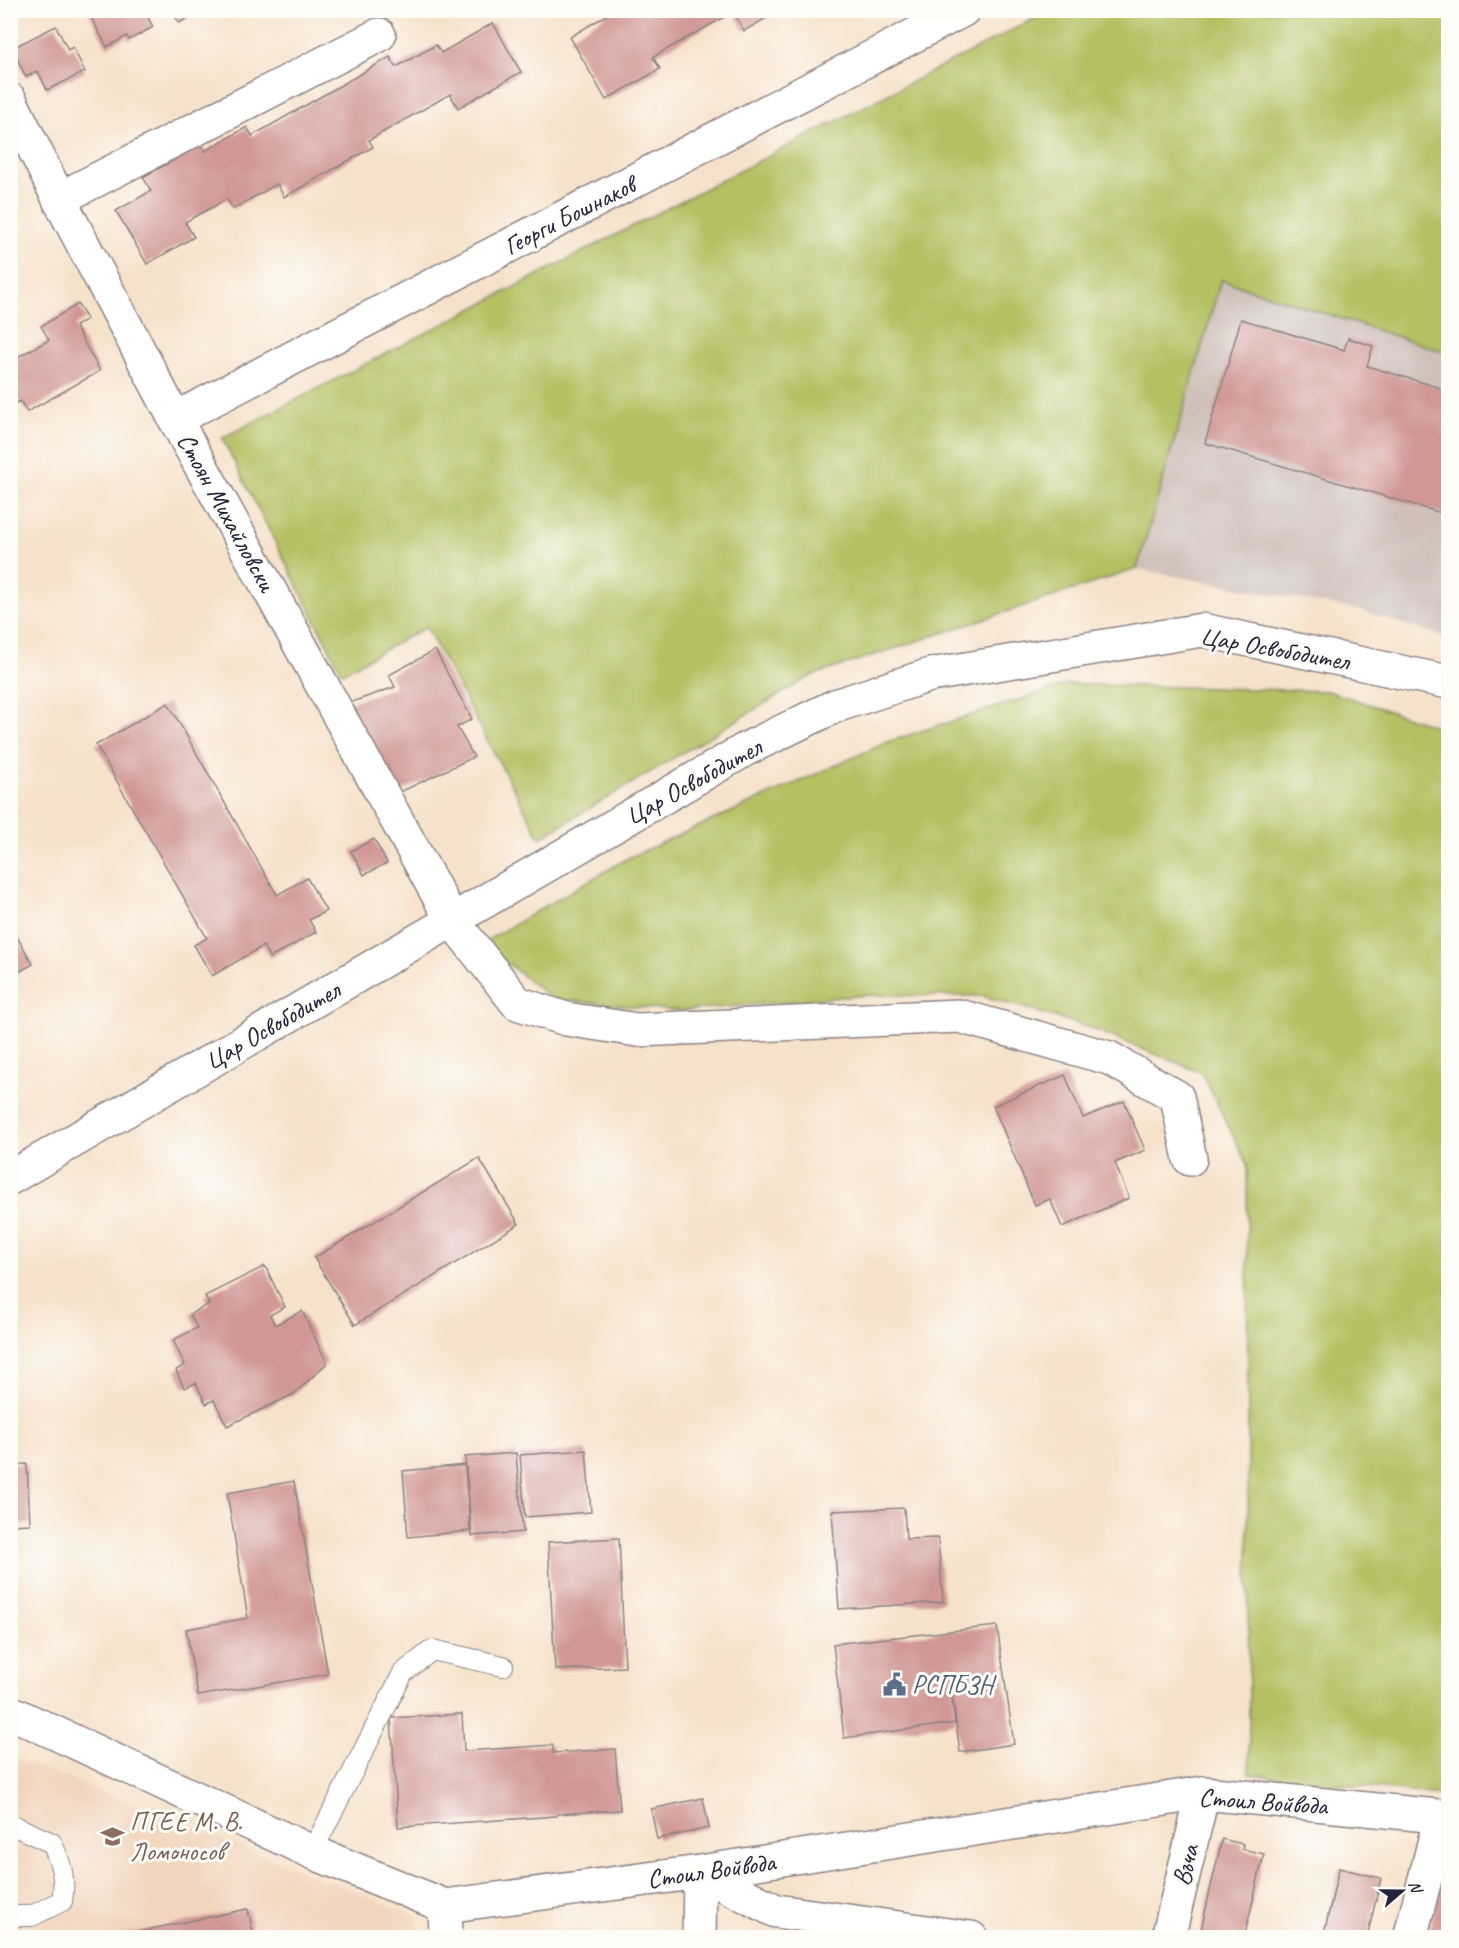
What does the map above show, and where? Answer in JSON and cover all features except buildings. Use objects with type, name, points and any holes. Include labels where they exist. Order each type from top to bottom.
[{"type":"street","name":"Георги Бошнаков","points":[[175,419],[963,10]]},
{"type":"street","points":[[59,199],[379,35]]},
{"type":"street","name":"Стоян Михайловски","points":[[10,100],[59,199],[175,419],[452,920],[517,1004],[566,1019],[637,1030],[960,1016],[1109,1058],[1177,1096],[1190,1159]]},
{"type":"street","name":"Цар Освободител","points":[[10,1178],[746,749],[836,706],[930,675],[1202,630],[1449,682]]},
{"type":"street","name":"Стоил Войвода","points":[[10,1712],[312,1852],[446,1922],[700,1872],[1203,1793],[1445,1816]]},
{"type":"street","name":"Въча","points":[[1168,1938],[1203,1793]]},
{"type":"street","points":[[1410,1938],[1445,1816]]},
{"type":"street","points":[[699,1938],[700,1872],[776,1911],[905,1933],[971,1938]]},
{"type":"lane","points":[[312,1852],[403,1673],[432,1650],[503,1665]]},
{"type":"lane","points":[[10,1824],[52,1843],[60,1862],[65,1886],[62,1901],[32,1916],[10,1916]]},
{"type":"shaded area","points":[[1221,280],[1448,353],[1448,638],[1358,610],[1137,569]]},
{"type":"shaded area","name":"ПГЕЕ М. В. Ломоносов","points":[[10,1756],[417,1916],[418,1937],[11,1937]]},
{"type":"green space","points":[[1051,10],[1448,11],[1448,353],[1221,280],[1137,569],[811,676],[540,838],[426,627],[342,673],[222,438]]},
{"type":"green space","points":[[1068,684],[1328,691],[1448,730],[1448,1796],[1249,1774],[1247,1164],[1202,1073],[1088,1027],[983,996],[867,995],[680,1011],[552,999],[482,943],[628,858],[890,741]]},
{"type":"place","name":"РСПБЗН","points":[[894,1684]]},
{"type":"place","name":"ПГЕЕ М. В. Ломоносов","points":[[112,1836]]}]
